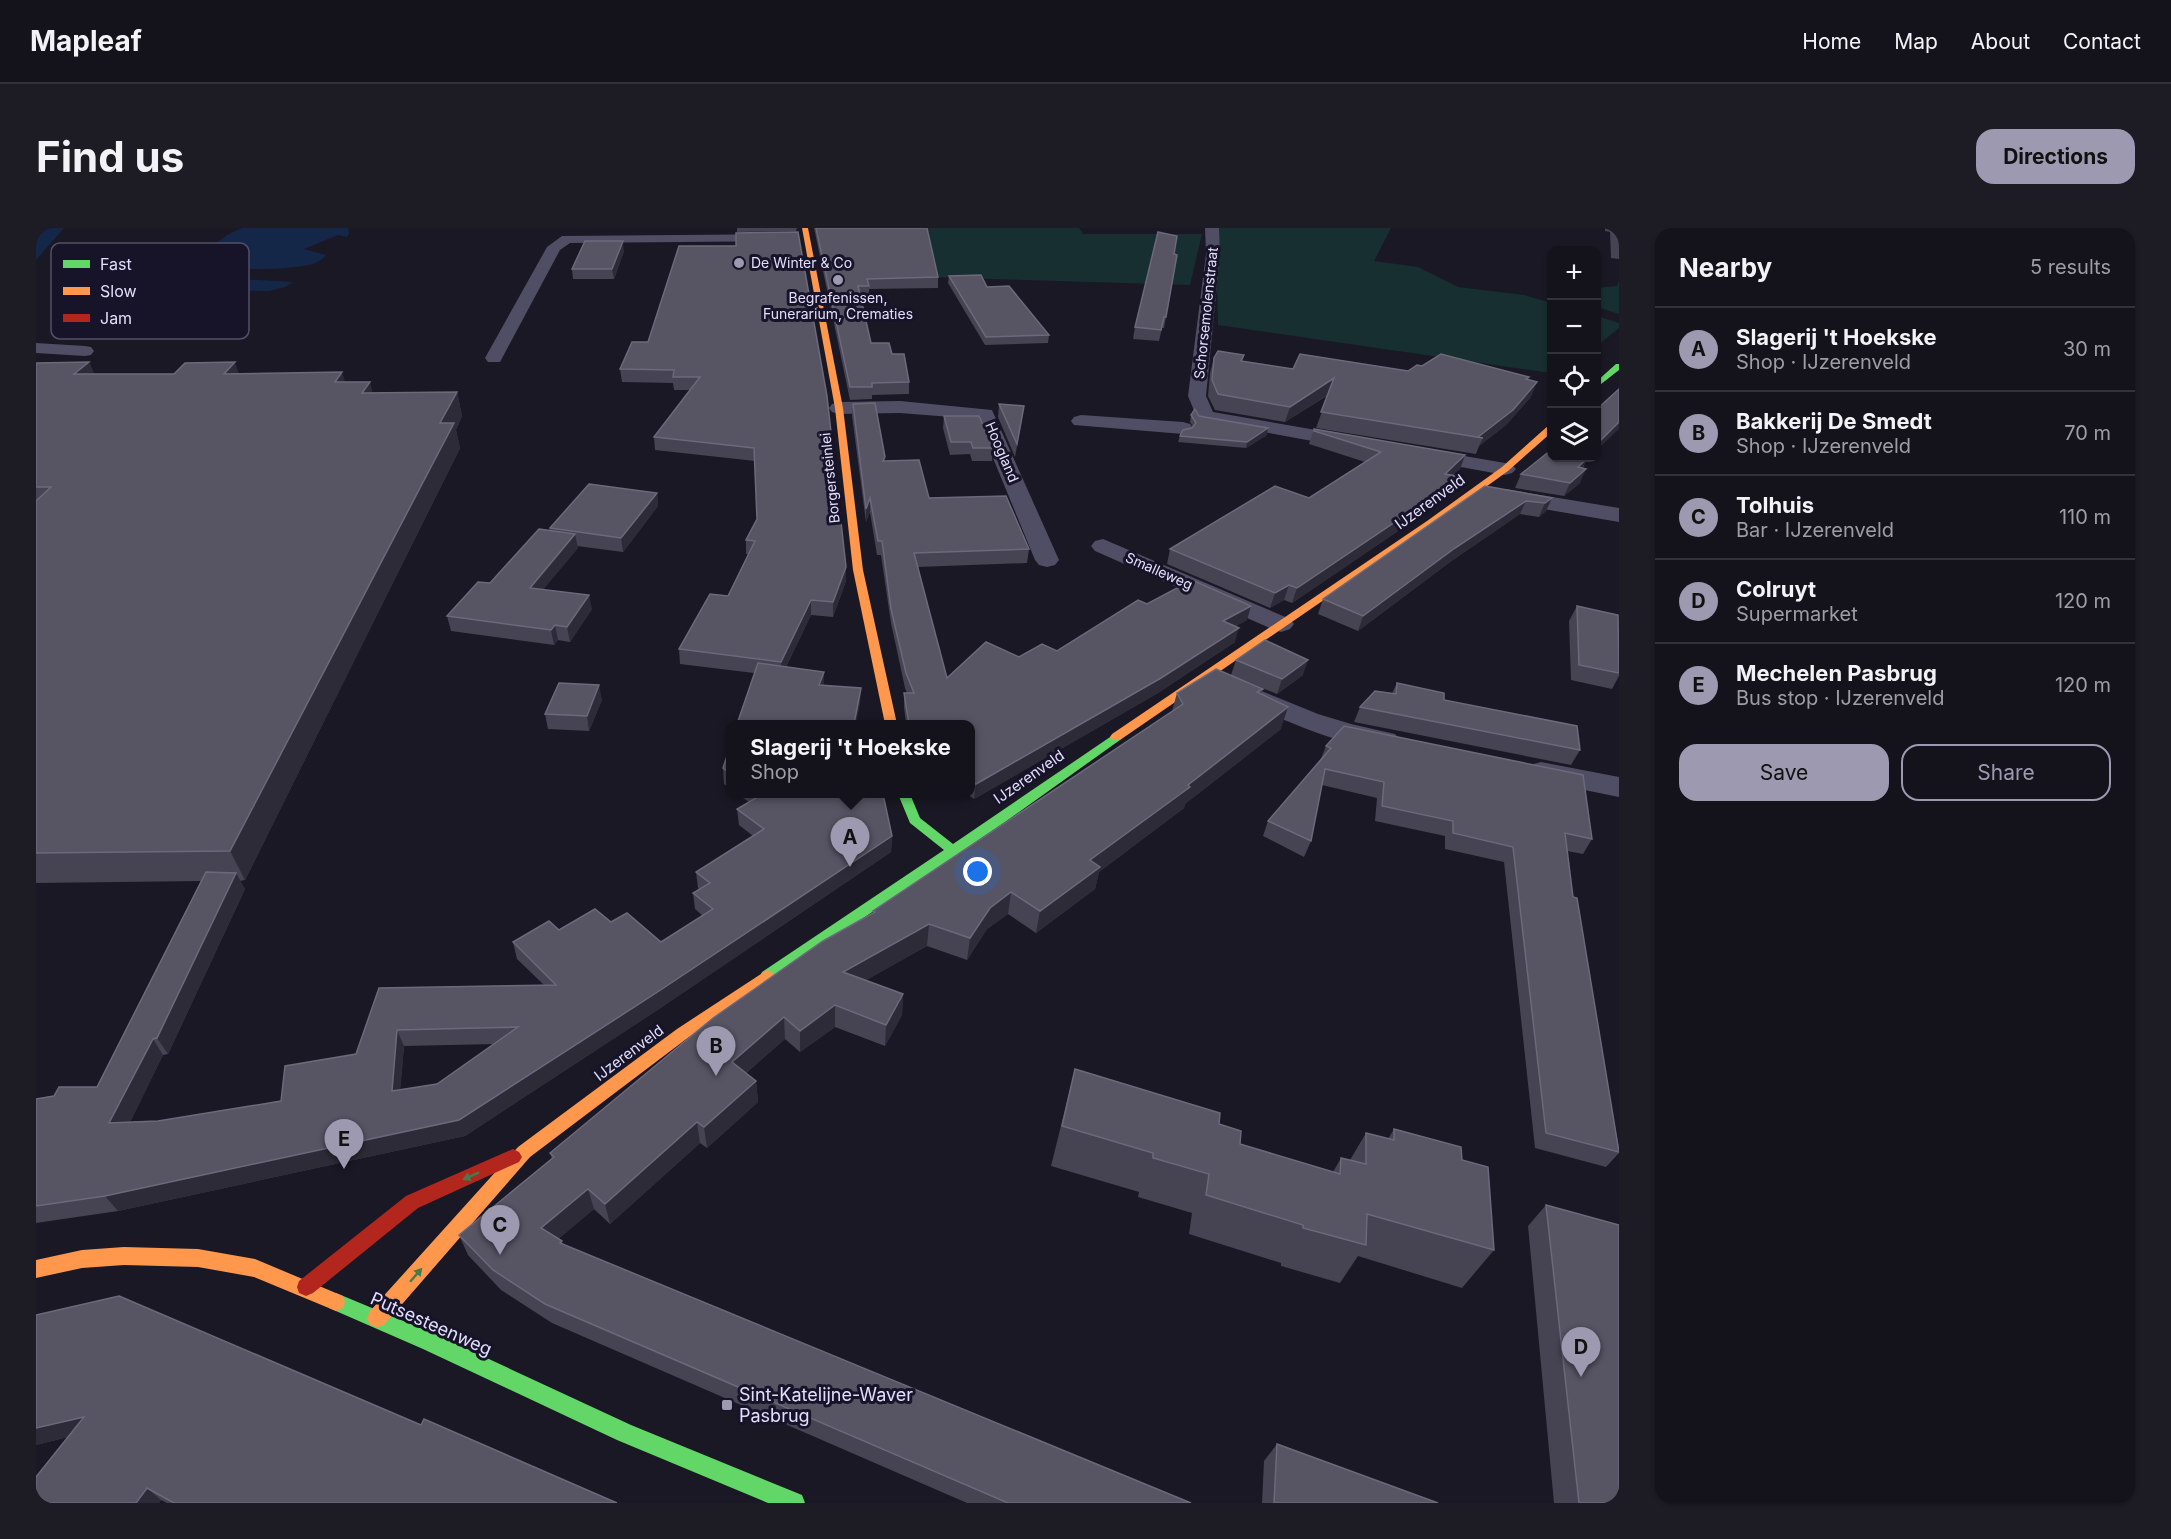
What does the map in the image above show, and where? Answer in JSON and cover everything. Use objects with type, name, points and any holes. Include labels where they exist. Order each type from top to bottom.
[{"type":"street","name":"Schorsemolenstraat","points":[[1212,228],[1213,254],[1197,396],[1205,416],[1378,447]]},
{"type":"street","points":[[494,358],[554,247],[567,239],[806,233]]},
{"type":"street","name":"Borgersteinlei","points":[[806,233],[839,408],[858,570],[890,720]]},
{"type":"street","points":[[36,348],[85,351]]},
{"type":"street","points":[[1601,382],[1619,366]]},
{"type":"street","name":"Hoogland","points":[[839,408],[900,407],[985,414],[1047,560]]},
{"type":"street","points":[[1081,421],[1183,428]]},
{"type":"street","name":"IJzerenveld","points":[[377,1318],[524,1152],[683,1033],[1007,814],[1136,722],[1208,676],[1505,469],[1547,431]]},
{"type":"street","points":[[1401,451],[1505,469]]},
{"type":"street","points":[[1475,490],[1619,515]]},
{"type":"street","name":"Smalleweg","points":[[1103,546],[1281,624]]},
{"type":"street","points":[[1208,676],[1308,720],[1345,732],[1416,746]]},
{"type":"street","points":[[1509,765],[1619,788]]},
{"type":"street","points":[[906,798],[915,820],[952,850]]},
{"type":"street","name":"IJzerenveld","points":[[306,1287],[412,1203],[524,1152]]},
{"type":"street","name":"Putsesteenweg","points":[[36,1269],[82,1259],[124,1256],[198,1258],[255,1268],[377,1318],[624,1433],[794,1503]]},
{"type":"green space","points":[[927,228],[1079,228],[1083,234],[1202,234],[1190,285],[865,275],[864,234],[930,234]]},
{"type":"green space","points":[[1218,228],[1391,228],[1374,261],[1418,267],[1458,287],[1524,295],[1547,302],[1547,372],[1218,325],[1217,279],[1220,254]]},
{"type":"green space","points":[[1619,280],[1619,314],[1601,308],[1601,288],[1617,286]]},
{"type":"green space","points":[[1601,317],[1619,323],[1619,328],[1601,343]]},
{"type":"water","points":[[47,228],[64,228],[36,260],[36,239]]},
{"type":"water","points":[[242,228],[348,228],[349,234],[347,237],[338,235],[304,249],[326,255],[318,262],[305,266],[272,269],[249,269],[249,243],[217,243]]},
{"type":"water","points":[[249,280],[293,282],[285,287],[269,291],[249,291]]},
{"type":"building","points":[[816,228],[927,228],[938,277],[867,279],[869,286],[858,286],[871,343],[889,343],[892,354],[904,354],[909,382],[872,383],[872,387],[850,387]]},
{"type":"building","points":[[798,232],[827,396],[846,567],[833,602],[811,600],[781,662],[679,649],[710,594],[728,596],[755,541],[746,540],[757,519],[754,448],[654,437],[700,377],[673,377],[674,370],[620,369],[632,342],[648,342],[679,246],[736,246],[736,233]]},
{"type":"building","points":[[1158,232],[1177,236],[1174,254],[1177,255],[1166,317],[1164,317],[1161,330],[1135,327]]},
{"type":"building","points":[[585,241],[623,241],[612,269],[572,269]]},
{"type":"building","points":[[981,275],[987,287],[1009,286],[1049,335],[986,337],[949,276]]},
{"type":"building","points":[[1218,351],[1244,355],[1241,361],[1293,369],[1300,354],[1408,371],[1417,365],[1422,366],[1441,354],[1529,377],[1526,379],[1537,382],[1513,410],[1478,437],[1483,438],[1321,412],[1334,378],[1290,407],[1218,394],[1212,380],[1214,358]]},
{"type":"building","points":[[89,362],[74,374],[174,374],[185,363],[235,362],[224,374],[342,372],[335,382],[370,382],[362,393],[457,392],[440,423],[454,423],[230,851],[36,853],[36,501],[51,487],[36,487],[36,363]]},
{"type":"building","points":[[1619,389],[1619,422],[1601,440],[1601,408]]},
{"type":"building","points":[[875,403],[885,457],[883,461],[919,460],[929,498],[1006,496],[1029,549],[914,553],[947,678],[986,642],[1019,657],[1042,644],[1057,651],[1138,600],[1147,604],[1192,580],[1251,606],[1223,621],[1239,628],[1161,678],[976,784],[975,720],[908,720],[904,693],[914,693],[906,673],[891,609],[882,541],[878,541],[870,498],[866,509],[853,404]]},
{"type":"building","points":[[999,404],[1024,406],[1017,444]]},
{"type":"building","points":[[1195,409],[1199,416],[1268,428],[1247,442],[1180,436],[1183,430],[1192,428],[1196,423],[1191,415]]},
{"type":"building","points":[[944,416],[979,416],[993,448],[973,448],[971,442],[951,442]]},
{"type":"building","points":[[1314,429],[1465,455],[1445,474],[1462,477],[1297,588],[1289,585],[1275,593],[1170,549],[1275,486],[1309,498],[1381,452],[1314,431]]},
{"type":"building","points":[[1547,453],[1547,462],[1584,462],[1578,467],[1586,469],[1570,483],[1521,474]]},
{"type":"building","points":[[589,484],[657,493],[621,538],[550,528]]},
{"type":"building","points":[[1485,486],[1552,498],[1545,503],[1526,501],[1455,548],[1363,616],[1323,599]]},
{"type":"building","points":[[539,529],[575,534],[530,588],[589,595],[567,627],[555,625],[551,630],[447,616],[478,582],[490,583]]},
{"type":"building","points":[[1577,606],[1618,615],[1619,673],[1579,665]]},
{"type":"building","points":[[1265,640],[1308,660],[1282,679],[1236,660]]},
{"type":"building","points":[[758,663],[824,672],[819,685],[861,688],[855,720],[738,720]]},
{"type":"building","points":[[1216,669],[1263,689],[1257,692],[1288,707],[1188,785],[1190,787],[1090,860],[1100,867],[1040,911],[1011,892],[990,908],[970,938],[929,924],[843,972],[903,994],[886,1025],[835,1005],[800,1031],[784,1017],[732,1062],[756,1081],[704,1127],[697,1122],[605,1204],[588,1189],[541,1228],[562,1241],[560,1243],[1191,1503],[1008,1503],[545,1304],[493,1270],[459,1235],[554,1157],[550,1153],[713,1018],[823,941],[875,912],[873,911],[1183,704],[1177,693]]},
{"type":"building","points":[[559,683],[599,685],[587,716],[545,714]]},
{"type":"building","points":[[1397,683],[1444,693],[1444,700],[1577,726],[1580,750],[1360,707],[1375,691],[1396,694]]},
{"type":"building","points":[[1344,726],[1583,775],[1592,839],[1565,833],[1573,897],[1577,898],[1619,1152],[1546,1133],[1513,847],[1453,833],[1453,821],[1382,806],[1384,782],[1325,769],[1311,841],[1268,821],[1331,748],[1326,746]]},
{"type":"building","points":[[756,798],[884,798],[892,836],[656,993],[459,1120],[105,1196],[36,1206],[36,1099],[54,1096],[59,1087],[97,1087],[206,872],[236,873],[157,1038],[153,1039],[109,1123],[158,1121],[281,1101],[285,1066],[356,1054],[379,988],[556,985],[513,942],[549,921],[559,930],[595,909],[611,922],[627,913],[661,942],[713,909],[693,893],[710,883],[696,872],[764,829],[737,809]],"holes":[[[518,1027],[437,1084],[392,1091],[397,1030]]]},
{"type":"building","points":[[1075,1069],[1220,1113],[1219,1124],[1241,1131],[1240,1144],[1340,1174],[1341,1158],[1366,1164],[1366,1133],[1394,1140],[1394,1129],[1461,1147],[1462,1160],[1488,1167],[1494,1250],[1367,1214],[1366,1245],[1303,1228],[1303,1225],[1206,1195],[1209,1174],[1153,1158],[1153,1153],[1062,1126]]},
{"type":"building","points":[[1546,1205],[1619,1225],[1619,1503],[1579,1503]]},
{"type":"building","points":[[119,1296],[421,1425],[424,1419],[617,1503],[174,1503],[147,1488],[136,1503],[36,1503],[36,1477],[84,1417],[36,1428],[36,1315]]},
{"type":"building","points":[[1277,1444],[1438,1503],[1274,1503]]},
{"type":"traffic: fast","points":[[1601,382],[1619,366]]},
{"type":"traffic: fast","points":[[767,976],[1000,819],[1116,737]]},
{"type":"traffic: fast","points":[[906,798],[915,820],[952,850]]},
{"type":"traffic: fast","points":[[336,1302],[430,1342],[624,1433],[794,1503]]},
{"type":"traffic: slow","points":[[805,228],[839,408],[858,570],[890,720]]},
{"type":"traffic: slow","points":[[1116,737],[1430,523],[1505,469],[1547,431]]},
{"type":"traffic: slow","points":[[377,1318],[524,1152],[683,1033],[767,976]]},
{"type":"traffic: slow","points":[[36,1269],[82,1259],[124,1256],[198,1258],[255,1268],[336,1302]]},
{"type":"traffic: jam","points":[[306,1287],[412,1202],[513,1157]]},
{"type":"place","name":"De Winter & Co","points":[[739,263]]},
{"type":"place","name":"Begrafenissen, Funerarium, Crematies","points":[[838,280]]},
{"type":"place","name":"Slagerij 't Hoekske","points":[[850,867]]},
{"type":"place","name":"Bakkerij De Smedt","points":[[716,1076]]},
{"type":"place","name":"Mechelen Pasbrug","points":[[344,1169]]},
{"type":"place","name":"Tolhuis","points":[[500,1255]]},
{"type":"place","name":"Colruyt","points":[[1581,1377]]},
{"type":"place","name":"Sint-Katelijne-Waver Pasbrug","points":[[727,1405]]}]
